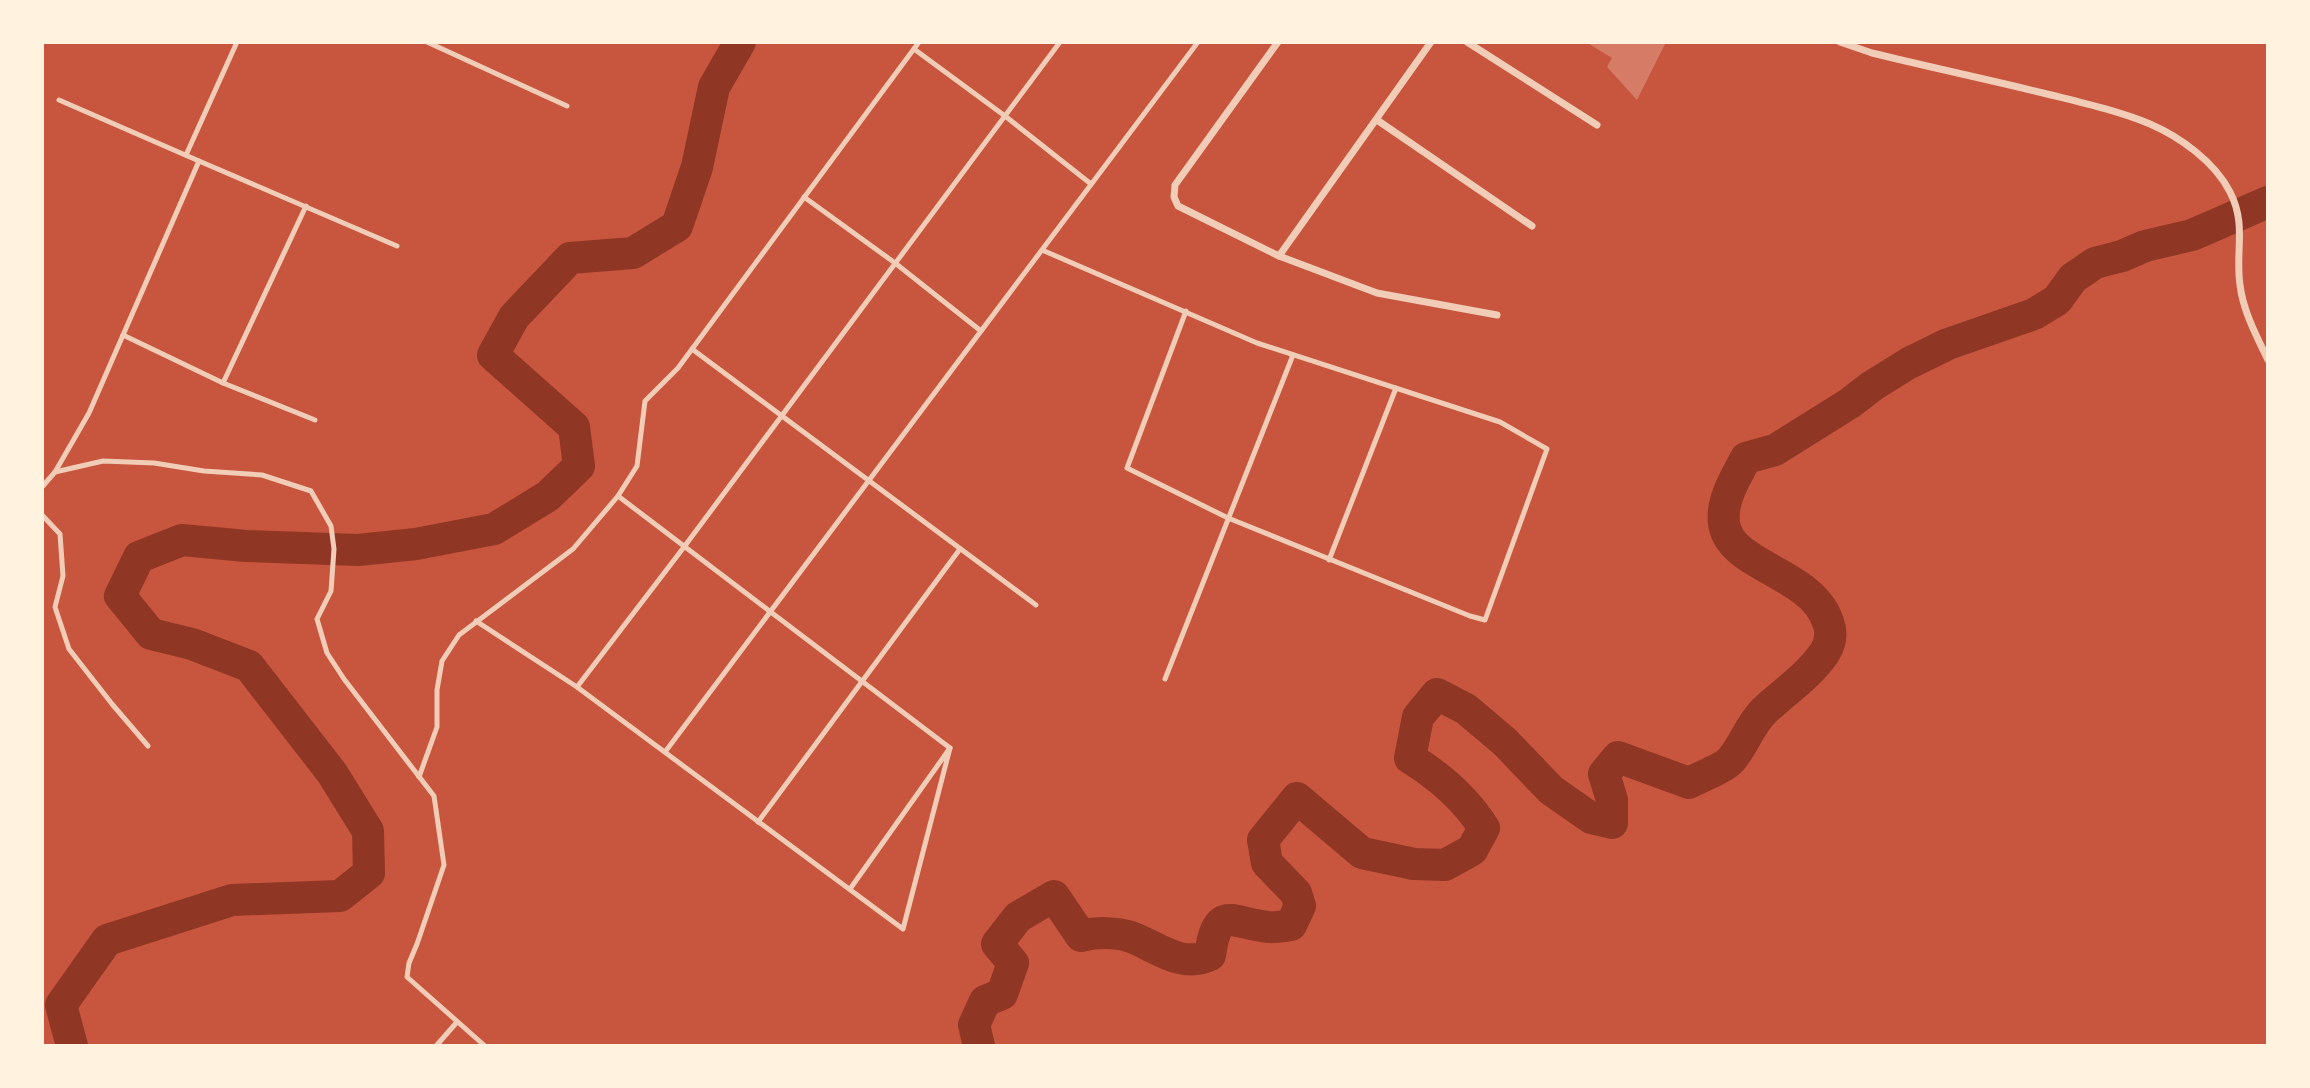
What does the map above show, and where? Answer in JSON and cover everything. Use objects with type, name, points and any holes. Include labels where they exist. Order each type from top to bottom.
[{"type":"street","points":[[1278,42],[1175,185],[1174,197],[1178,205],[1279,256],[1377,293],[1497,315]]},
{"type":"street","points":[[1279,256],[1431,42]]},
{"type":"street","points":[[1467,42],[1597,125]]},
{"type":"street","points":[[1840,42],[1872,53],[2107,108],[2152,125],[2183,142],[2217,172],[2230,191],[2241,221],[2238,261],[2240,288],[2253,329],[2268,360]]},
{"type":"street","points":[[1377,120],[1532,226]]},
{"type":"lane","points":[[186,155],[237,42]]},
{"type":"lane","points":[[427,42],[567,106]]},
{"type":"lane","points":[[419,777],[437,727],[437,690],[442,661],[459,635],[573,549],[618,496],[637,466],[645,401],[678,368],[919,42]]},
{"type":"lane","points":[[577,687],[1060,42]]},
{"type":"lane","points":[[665,752],[1198,42]]},
{"type":"lane","points":[[914,49],[1091,184]]},
{"type":"lane","points":[[59,100],[397,246]]},
{"type":"lane","points":[[42,487],[55,472],[89,413],[200,160]]},
{"type":"lane","points":[[804,197],[981,331]]},
{"type":"lane","points":[[223,383],[306,206]]},
{"type":"lane","points":[[1042,250],[1186,311],[1257,343],[1500,422],[1547,449],[1485,620],[1469,616],[1228,518],[1127,468],[1186,311]]},
{"type":"lane","points":[[123,335],[223,383],[315,419]]},
{"type":"lane","points":[[692,349],[1036,605]]},
{"type":"lane","points":[[1165,679],[1293,355]]},
{"type":"lane","points":[[1329,559],[1396,388]]},
{"type":"lane","points":[[55,472],[103,461],[154,463],[204,471],[262,475],[311,491],[331,527],[334,549],[331,591],[317,619],[327,653],[434,796],[444,865],[409,963],[407,977],[485,1046]]},
{"type":"lane","points":[[618,496],[772,610],[950,748]]},
{"type":"lane","points":[[42,515],[60,534],[63,576],[55,607],[69,649],[148,746]]},
{"type":"lane","points":[[758,822],[960,549]]},
{"type":"lane","points":[[476,621],[577,687],[903,929],[950,748]]},
{"type":"lane","points":[[850,889],[950,748]]},
{"type":"lane","points":[[436,1046],[457,1021]]},
{"type":"building","points":[[1586,42],[1666,42],[1637,100],[1607,67],[1612,58]]},
{"type":"waterway","points":[[72,1046],[61,1005],[107,940],[232,900],[340,896],[369,873],[368,831],[332,773],[249,666],[192,644],[151,634],[120,596],[139,557],[182,540],[246,546],[358,550],[416,544],[494,529],[548,496],[579,466],[574,427],[493,355],[514,317],[570,258],[633,253],[677,226],[697,167],[714,87],[740,42]]},
{"type":"waterway","points":[[979,1046],[974,1025],[985,1001],[1002,994],[1013,963],[997,944],[1018,917],[1054,896],[1081,936],[1106,933],[1125,935],[1179,958],[1199,959],[1210,955],[1217,928],[1228,920],[1271,927],[1291,925],[1300,906],[1296,893],[1267,863],[1263,840],[1297,798],[1362,853],[1414,864],[1445,865],[1472,850],[1484,828],[1451,789],[1410,758],[1418,717],[1437,694],[1466,709],[1505,742],[1551,790],[1591,818],[1612,823],[1612,800],[1604,774],[1618,757],[1689,783],[1723,766],[1736,754],[1764,711],[1819,661],[1830,637],[1828,622],[1819,605],[1806,592],[1740,550],[1729,538],[1724,523],[1725,506],[1730,489],[1746,458],[1775,450],[1909,363],[1948,344],[2034,314],[2057,300],[2073,278],[2095,263],[2145,246],[2192,235],[2268,202]]}]
